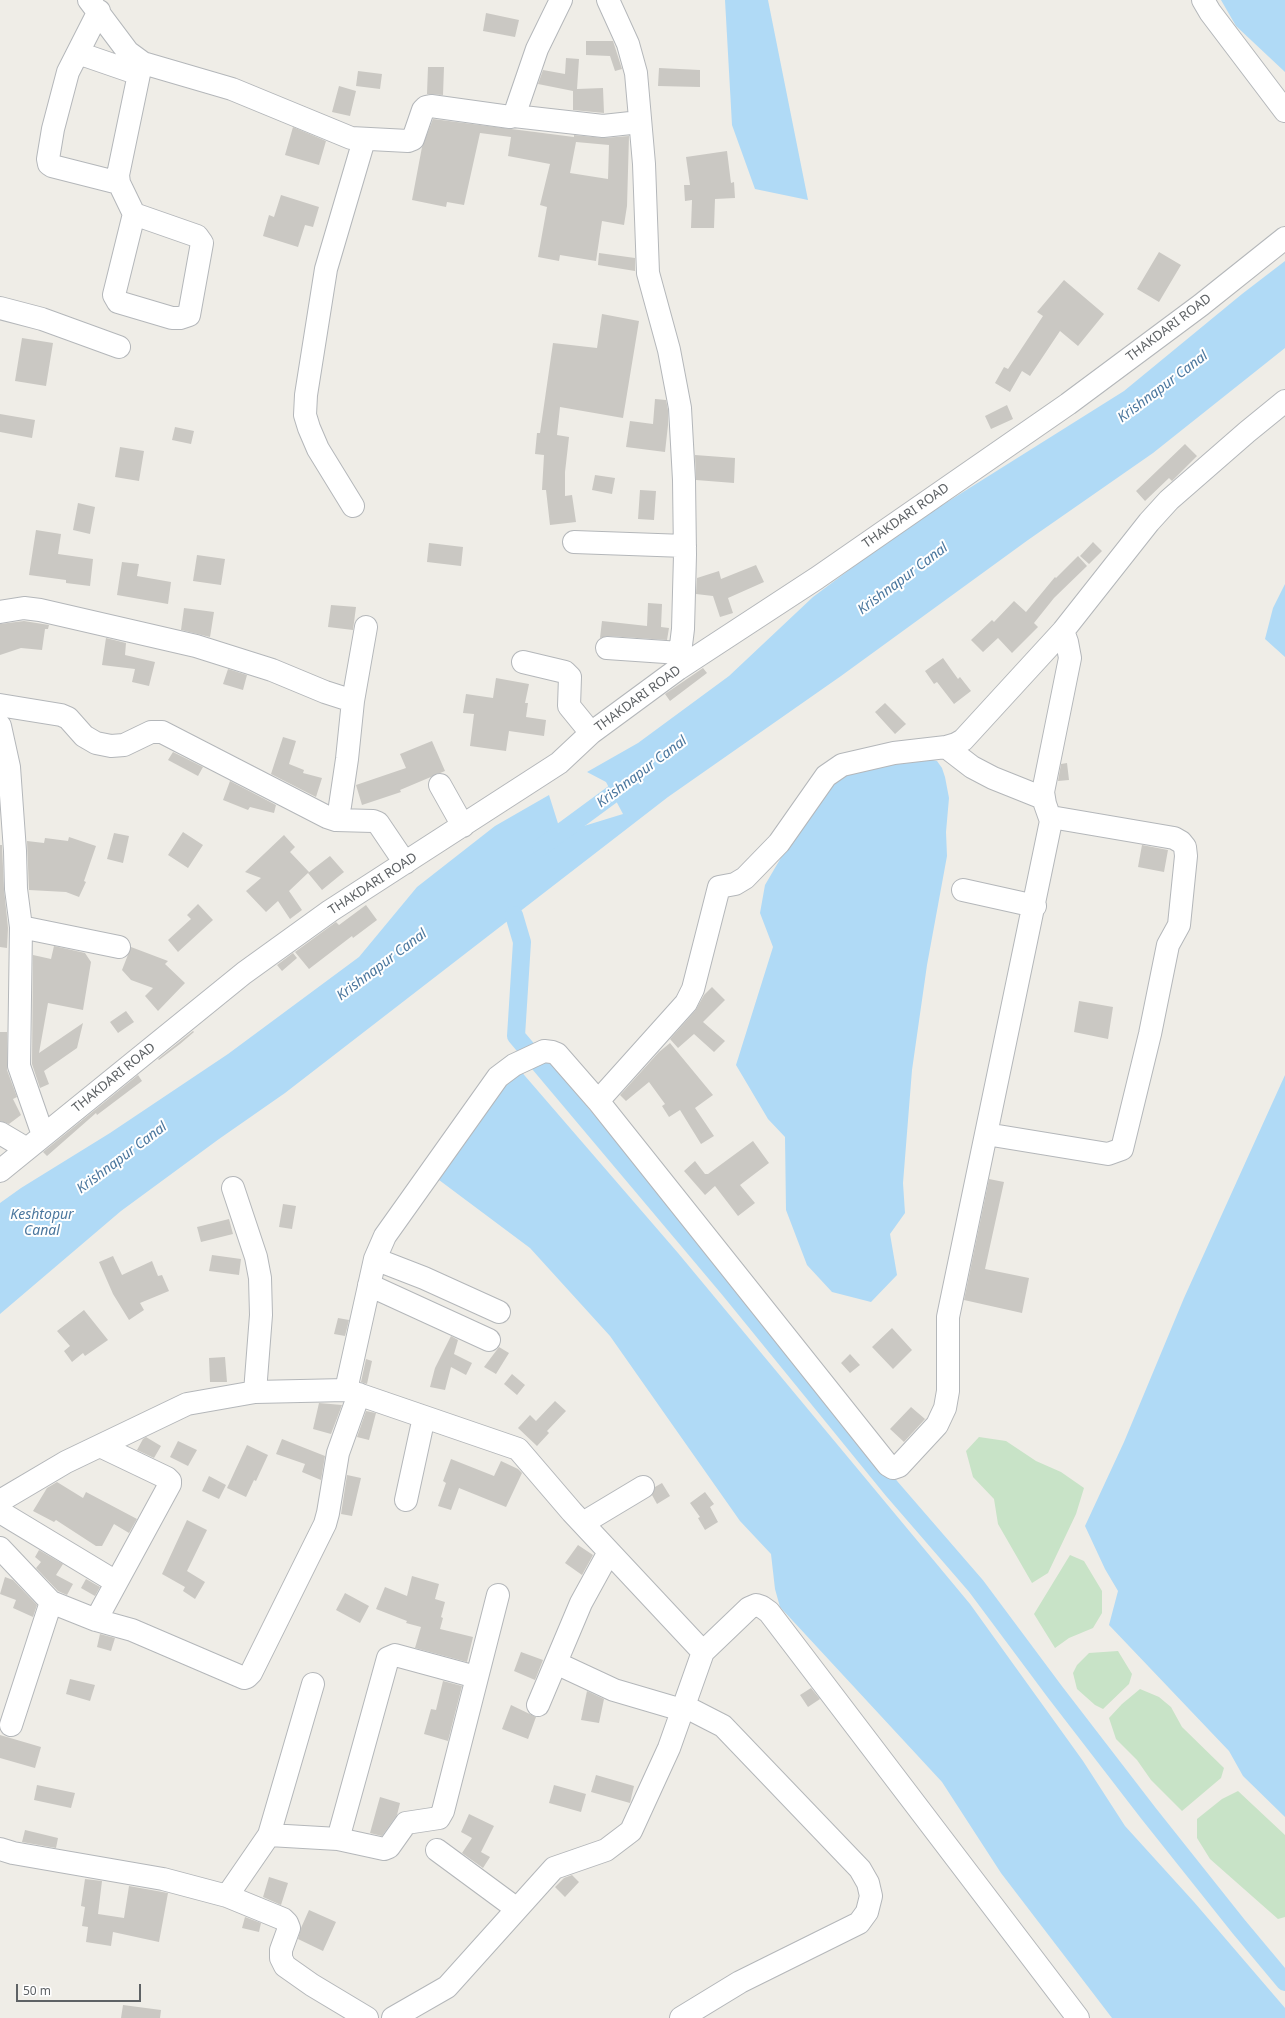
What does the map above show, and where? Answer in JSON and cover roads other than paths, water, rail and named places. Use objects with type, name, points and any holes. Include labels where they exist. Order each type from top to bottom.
[{"type":"street","points":[[514,116],[537,49],[561,0]]},
{"type":"street","points":[[607,648],[679,661],[683,629],[685,546],[684,480],[680,408],[669,350],[648,273],[640,122],[633,57],[608,0]]},
{"type":"street","points":[[1203,0],[1210,12],[1285,112]]},
{"type":"street","points":[[94,6],[128,52],[143,63],[232,89],[334,133],[364,140],[411,140],[423,110],[426,107],[431,106],[510,117],[514,116],[604,126],[640,122]]},
{"type":"street","points":[[94,6],[78,53],[68,72],[54,122],[48,158],[49,164],[52,166],[119,184]]},
{"type":"street","points":[[78,53],[138,74],[118,175],[119,184],[134,214],[114,296],[118,302],[172,318],[180,318],[189,315],[202,243],[197,236],[134,214]]},
{"type":"street","points":[[353,506],[318,449],[305,414],[306,395],[326,269],[364,140]]},
{"type":"street","name":"THAKDARI ROAD","points":[[0,1171],[244,973],[330,912],[559,763],[591,733],[679,661],[817,578],[1068,404],[1200,305],[1285,238]]},
{"type":"street","points":[[0,308],[42,319],[119,348]]},
{"type":"street","points":[[598,1101],[686,1003],[693,989],[719,887],[735,884],[745,878],[779,843],[826,776],[842,765],[894,753],[946,747],[956,744],[962,740],[1063,631],[1149,522],[1169,500],[1262,419],[1285,401]]},
{"type":"street","points":[[574,542],[685,546]]},
{"type":"street","points":[[0,612],[24,608],[40,610],[196,646],[272,670],[325,692],[353,701]]},
{"type":"street","points":[[340,806],[348,759],[353,701],[366,627]]},
{"type":"street","points":[[0,1548],[51,1602],[96,1620],[132,1630],[244,1678],[247,1677],[251,1673],[324,1524],[328,1512],[338,1453],[353,1392],[369,1285],[375,1259],[385,1236],[498,1077],[514,1066],[544,1051],[556,1054],[598,1101],[883,1459],[893,1468],[899,1466],[937,1425],[945,1408],[948,1391],[948,1317],[1035,906],[1051,821],[1047,807],[1070,658],[1063,631]]},
{"type":"street","points":[[523,662],[565,672],[570,677],[569,706],[591,733]]},
{"type":"street","points":[[0,704],[61,715],[68,718],[84,736],[96,743],[111,746],[124,745],[151,732],[162,732],[327,817],[336,820],[374,821],[378,823],[405,863]]},
{"type":"street","points":[[0,726],[9,767],[15,851],[8,886],[21,927],[19,1066],[35,1142],[0,1132]]},
{"type":"street","points":[[946,747],[972,766],[1047,807],[1174,838],[1181,842],[1185,847],[1186,856],[1179,925],[1168,945],[1148,1042],[1122,1148],[1108,1154],[986,1134]]},
{"type":"street","points":[[440,785],[463,826]]},
{"type":"street","points":[[963,890],[1035,906]]},
{"type":"street","points":[[21,927],[119,947]]},
{"type":"street","points":[[233,1188],[256,1258],[260,1278],[262,1315],[255,1392]]},
{"type":"street","points":[[375,1259],[424,1278],[499,1312]]},
{"type":"street","points":[[369,1285],[489,1340]]},
{"type":"street","points":[[0,1501],[66,1462],[187,1404],[255,1392],[353,1392],[518,1449],[609,1552],[703,1652]]},
{"type":"street","points":[[406,1500],[424,1417]]},
{"type":"street","points":[[96,1620],[170,1484],[170,1481],[100,1446]]},
{"type":"street","points":[[583,1523],[643,1487]]},
{"type":"street","points":[[0,1512],[116,1582]]},
{"type":"street","points":[[538,1705],[581,1603],[609,1552]]},
{"type":"street","points":[[269,1835],[338,1839],[384,1849],[389,1847],[406,1823],[439,1818],[444,1804],[498,1595]]},
{"type":"street","points":[[10,1724],[51,1602]]},
{"type":"street","points":[[393,2018],[448,1987],[554,1868],[606,1850],[631,1831],[669,1748],[703,1652],[749,1608],[756,1605],[769,1612],[1078,2018]]},
{"type":"street","points":[[338,1839],[388,1658],[396,1656],[476,1677]]},
{"type":"street","points":[[556,1663],[626,1694],[683,1708],[723,1726],[860,1869],[868,1882],[871,1896],[868,1912],[859,1923],[740,1982],[681,2018]]},
{"type":"street","points":[[227,1896],[269,1835],[313,1684]]},
{"type":"street","points":[[0,1849],[13,1854],[163,1879],[227,1896],[283,1919],[287,1923],[288,1928],[281,1950],[281,1958],[285,1966],[312,1985],[367,2018]]},
{"type":"street","points":[[437,1850],[517,1909]]},
{"type":"water","points":[[725,0],[768,0],[808,200],[755,189],[732,125]]},
{"type":"water","points":[[1221,0],[1285,0],[1285,72],[1236,26]]},
{"type":"water","name":"Keshtopur Canal","points":[[1285,261],[1285,348],[1153,453],[1028,540],[841,676],[668,797],[285,1093],[219,1139],[121,1211],[0,1314],[0,1203],[21,1188],[110,1133],[228,1054],[359,957],[417,887],[495,826],[549,795],[561,833],[623,814],[606,782],[587,772],[638,743],[729,676],[813,597],[901,531],[1124,391],[1242,294]]},
{"type":"water","points":[[1285,584],[1285,657],[1265,639],[1273,608]]},
{"type":"water","points":[[928,759],[937,761],[942,768],[945,777],[949,798],[946,832],[947,856],[927,965],[912,1070],[903,1183],[905,1213],[890,1234],[897,1275],[871,1302],[832,1292],[807,1265],[786,1210],[785,1137],[768,1119],[736,1065],[773,947],[760,913],[765,885],[820,791],[853,764]]},
{"type":"water","points":[[519,1069],[678,1253],[970,1604],[1083,1761],[1125,1826],[1194,1902],[1285,2008],[1285,2018],[1112,2018],[1001,1873],[942,1782],[780,1607],[775,1589],[771,1554],[740,1521],[610,1336],[530,1248],[435,1177],[501,1080]]},
{"type":"water","points":[[1285,1075],[1285,1817],[1243,1776],[1229,1751],[1109,1625],[1118,1591],[1105,1569],[1085,1526],[1124,1442],[1184,1298]]},
{"type":"waterway","name":"Krishnapur Canal","points":[[541,847],[632,780]]},
{"type":"waterway","points":[[514,915],[522,942],[516,1036],[729,1289],[892,1489],[976,1586],[1149,1814],[1285,1982]]}]
